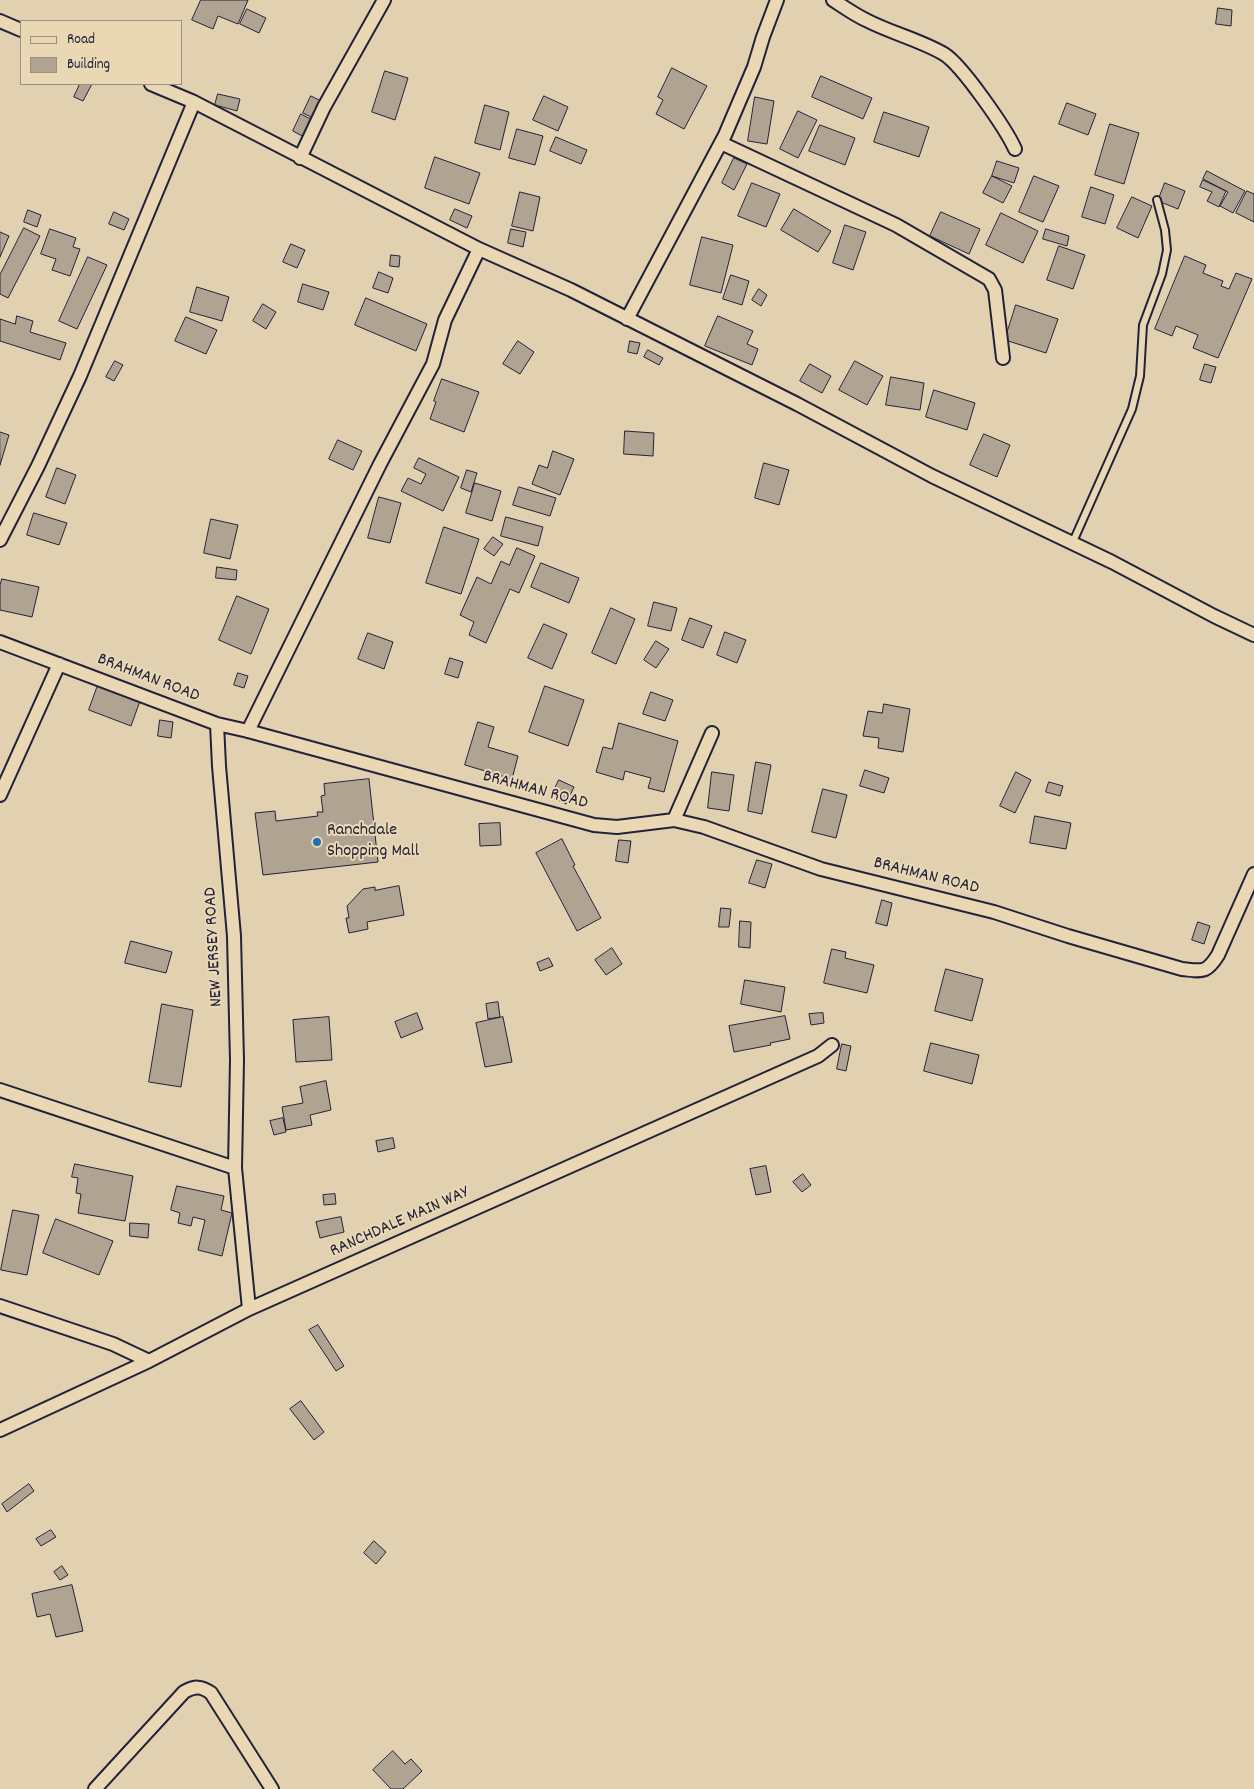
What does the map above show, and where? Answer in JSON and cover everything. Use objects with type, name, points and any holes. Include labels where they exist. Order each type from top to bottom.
[{"type":"street","points":[[300,158],[324,107],[384,0]]},
{"type":"street","points":[[627,319],[720,143],[754,67],[777,0]]},
{"type":"street","points":[[834,0],[865,20],[945,54],[958,65],[1010,137],[1015,149]]},
{"type":"street","points":[[0,21],[20,30]]},
{"type":"street","points":[[153,85],[194,102],[478,249],[572,290],[796,404],[932,476],[1112,562],[1254,635]]},
{"type":"street","points":[[0,540],[38,466],[80,376],[194,102]]},
{"type":"street","points":[[720,143],[896,225],[989,279],[995,290],[1002,358]]},
{"type":"street","points":[[248,731],[380,464],[433,364],[445,320],[478,249]]},
{"type":"street","name":"BRAHMAN ROAD","points":[[0,642],[217,724],[594,825],[617,827],[674,820],[704,827],[821,869],[994,912],[1182,969],[1200,971],[1211,966],[1218,955],[1254,874]]},
{"type":"street","points":[[0,794],[59,664]]},
{"type":"street","name":"NEW JERSEY ROAD","points":[[217,724],[234,936],[237,1060],[235,1168],[249,1309]]},
{"type":"street","points":[[674,820],[712,734]]},
{"type":"street","name":"RANCHDALE MAIN WAY","points":[[0,1430],[149,1361],[249,1309],[818,1056],[832,1045]]},
{"type":"street","points":[[0,1090],[235,1168]]},
{"type":"street","points":[[0,1306],[113,1344],[149,1361]]},
{"type":"street","points":[[95,1789],[184,1692],[193,1687],[203,1687],[211,1693],[272,1789]]},
{"type":"lane","points":[[1072,544],[1132,409],[1140,376],[1143,325],[1162,274],[1167,250],[1165,230],[1156,200]]},
{"type":"building","points":[[201,0],[248,0],[238,24],[218,16],[213,29],[192,20]]},
{"type":"building","points":[[1218,8],[1232,10],[1231,26],[1216,24]]},
{"type":"building","points":[[247,9],[266,18],[259,33],[240,24]]},
{"type":"building","points":[[672,68],[707,86],[684,129],[656,114],[663,100],[658,97]]},
{"type":"building","points":[[385,71],[408,78],[395,120],[372,112]]},
{"type":"building","points":[[821,76],[872,98],[863,119],[812,97]]},
{"type":"building","points":[[80,85],[91,85],[83,101],[74,97]]},
{"type":"building","points":[[218,94],[240,99],[237,111],[215,105]]},
{"type":"building","points":[[311,96],[323,102],[315,119],[303,113]]},
{"type":"building","points":[[544,96],[568,107],[558,131],[533,120]]},
{"type":"building","points":[[755,97],[774,101],[767,144],[748,141]]},
{"type":"building","points":[[1067,103],[1096,114],[1088,135],[1059,124]]},
{"type":"building","points":[[485,105],[509,112],[500,150],[475,143]]},
{"type":"building","points":[[798,111],[817,120],[798,158],[780,149]]},
{"type":"building","points":[[884,112],[929,127],[919,157],[874,142]]},
{"type":"building","points":[[301,114],[312,120],[304,137],[293,131]]},
{"type":"building","points":[[1110,124],[1139,133],[1124,184],[1095,175]]},
{"type":"building","points":[[820,125],[855,138],[845,165],[809,151]]},
{"type":"building","points":[[517,129],[543,136],[535,165],[509,158]]},
{"type":"building","points":[[556,137],[587,150],[581,164],[550,151]]},
{"type":"building","points":[[435,157],[480,173],[469,204],[425,188]]},
{"type":"building","points":[[734,158],[747,164],[734,190],[722,183]]},
{"type":"building","points":[[997,161],[1019,168],[1014,183],[992,176]]},
{"type":"building","points":[[1207,171],[1245,191],[1233,213],[1220,206],[1228,192],[1203,179]]},
{"type":"building","points":[[992,176],[1012,186],[1003,203],[983,193]]},
{"type":"building","points":[[1034,176],[1059,186],[1043,222],[1019,212]]},
{"type":"building","points":[[1203,180],[1226,191],[1219,207],[1207,201],[1212,192],[1200,187]]},
{"type":"building","points":[[752,183],[780,194],[766,227],[738,216]]},
{"type":"building","points":[[1165,183],[1185,191],[1178,209],[1158,201]]},
{"type":"building","points":[[1091,187],[1114,195],[1105,224],[1082,217]]},
{"type":"building","points":[[1247,191],[1254,194],[1254,222],[1236,213]]},
{"type":"building","points":[[520,192],[540,197],[533,231],[512,226]]},
{"type":"building","points":[[1132,197],[1152,206],[1138,238],[1117,228]]},
{"type":"building","points":[[455,209],[472,216],[467,228],[450,220]]},
{"type":"building","points":[[794,209],[831,231],[818,252],[781,230]]},
{"type":"building","points":[[28,210],[41,215],[37,227],[24,222]]},
{"type":"building","points":[[114,212],[129,219],[124,230],[109,224]]},
{"type":"building","points":[[941,212],[980,229],[969,254],[930,236]]},
{"type":"building","points":[[1001,213],[1038,231],[1023,263],[986,245]]},
{"type":"building","points":[[845,225],[866,232],[853,270],[833,263]]},
{"type":"building","points":[[24,228],[40,236],[8,298],[0,294],[0,275]]},
{"type":"building","points":[[50,229],[76,238],[73,247],[80,249],[70,276],[52,270],[56,259],[41,254]]},
{"type":"building","points":[[511,229],[526,232],[523,247],[508,243]]},
{"type":"building","points":[[1046,229],[1069,236],[1067,246],[1043,239]]},
{"type":"building","points":[[0,232],[9,236],[0,257]]},
{"type":"building","points":[[702,237],[733,245],[721,293],[690,285]]},
{"type":"building","points":[[291,244],[305,250],[297,268],[283,262]]},
{"type":"building","points":[[1059,246],[1085,255],[1073,289],[1047,280]]},
{"type":"building","points":[[391,255],[400,256],[399,267],[390,266]]},
{"type":"building","points":[[1185,256],[1206,265],[1203,273],[1223,281],[1221,286],[1229,289],[1236,273],[1252,279],[1218,358],[1193,348],[1198,335],[1176,326],[1172,336],[1155,329]]},
{"type":"building","points":[[88,257],[107,265],[77,329],[59,321]]},
{"type":"building","points":[[379,272],[393,278],[388,293],[373,288]]},
{"type":"building","points":[[731,275],[749,281],[742,305],[723,299]]},
{"type":"building","points":[[303,284],[329,292],[323,310],[298,302]]},
{"type":"building","points":[[197,287],[229,297],[222,321],[190,312]]},
{"type":"building","points":[[759,289],[767,295],[761,306],[752,300]]},
{"type":"building","points":[[366,298],[427,324],[416,351],[355,325]]},
{"type":"building","points":[[263,304],[276,312],[266,329],[253,321]]},
{"type":"building","points":[[1016,305],[1058,319],[1046,353],[1005,340]]},
{"type":"building","points":[[17,316],[33,321],[30,332],[66,343],[60,360],[0,341],[0,319],[15,324]]},
{"type":"building","points":[[718,316],[753,331],[747,344],[758,349],[752,365],[705,346]]},
{"type":"building","points":[[186,317],[217,330],[206,354],[175,341]]},
{"type":"building","points":[[518,341],[534,352],[520,374],[503,364]]},
{"type":"building","points":[[630,341],[640,343],[637,354],[628,352]]},
{"type":"building","points":[[648,350],[663,358],[659,365],[644,357]]},
{"type":"building","points":[[115,361],[123,365],[114,381],[106,377]]},
{"type":"building","points":[[855,361],[883,376],[867,405],[839,390]]},
{"type":"building","points":[[810,364],[831,376],[822,393],[800,381]]},
{"type":"building","points":[[1205,364],[1216,367],[1211,383],[1200,380]]},
{"type":"building","points":[[891,377],[924,383],[920,410],[886,405]]},
{"type":"building","points":[[442,379],[479,392],[464,432],[430,419]]},
{"type":"building","points":[[934,390],[975,403],[967,430],[926,417]]},
{"type":"building","points":[[625,431],[654,433],[653,456],[624,454]]},
{"type":"building","points":[[0,432],[9,435],[0,465]]},
{"type":"building","points":[[984,434],[1010,445],[997,477],[970,465]]},
{"type":"building","points":[[338,440],[362,451],[353,470],[329,459]]},
{"type":"building","points":[[553,451],[574,459],[560,495],[532,484],[539,465],[547,468]]},
{"type":"building","points":[[419,458],[459,477],[443,511],[401,491],[408,478],[421,484],[426,474],[414,468]]},
{"type":"building","points":[[764,463],[789,470],[779,505],[755,498]]},
{"type":"building","points":[[57,468],[76,475],[65,504],[46,497]]},
{"type":"building","points":[[467,470],[477,473],[471,492],[461,488]]},
{"type":"building","points":[[475,483],[501,491],[492,521],[466,513]]},
{"type":"building","points":[[519,487],[556,498],[550,516],[513,505]]},
{"type":"building","points":[[379,497],[401,503],[390,543],[368,538]]},
{"type":"building","points":[[34,513],[67,523],[59,545],[27,535]]},
{"type":"building","points":[[506,517],[543,527],[538,546],[501,536]]},
{"type":"building","points":[[211,519],[238,525],[230,559],[204,553]]},
{"type":"building","points":[[444,527],[479,539],[461,594],[426,583]]},
{"type":"building","points":[[493,537],[503,544],[494,556],[484,549]]},
{"type":"building","points":[[517,548],[535,556],[519,593],[510,589],[486,643],[469,635],[474,622],[460,615],[477,577],[491,584],[501,561],[509,565]]},
{"type":"building","points":[[541,563],[579,578],[569,603],[531,587]]},
{"type":"building","points":[[217,567],[237,570],[236,580],[216,578]]},
{"type":"building","points":[[2,579],[39,587],[32,617],[0,610],[0,586]]},
{"type":"building","points":[[237,596],[269,609],[251,654],[219,640]]},
{"type":"building","points":[[654,602],[677,608],[671,631],[648,626]]},
{"type":"building","points":[[611,608],[635,619],[616,664],[592,653]]},
{"type":"building","points":[[690,618],[712,626],[703,648],[682,640]]},
{"type":"building","points":[[544,624],[567,634],[552,669],[528,658]]},
{"type":"building","points":[[725,632],[746,640],[737,663],[717,655]]},
{"type":"building","points":[[368,633],[393,642],[384,669],[358,659]]},
{"type":"building","points":[[656,641],[669,649],[656,668],[644,660]]},
{"type":"building","points":[[450,658],[463,662],[458,678],[445,674]]},
{"type":"building","points":[[238,673],[248,676],[244,688],[234,685]]},
{"type":"building","points":[[98,685],[140,701],[131,726],[89,710]]},
{"type":"building","points":[[545,686],[584,700],[568,746],[529,732]]},
{"type":"building","points":[[651,692],[673,700],[665,721],[643,714]]},
{"type":"building","points":[[884,704],[910,709],[903,752],[878,748],[879,738],[863,736],[868,711],[882,713]]},
{"type":"building","points":[[160,720],[173,722],[171,738],[158,736]]},
{"type":"building","points":[[478,722],[494,727],[488,747],[518,756],[512,779],[465,765]]},
{"type":"building","points":[[619,723],[678,741],[664,792],[648,788],[651,778],[625,771],[623,780],[596,772],[603,747],[612,749]]},
{"type":"building","points":[[756,762],[771,765],[762,814],[748,811]]},
{"type":"building","points":[[865,770],[889,778],[884,793],[860,786]]},
{"type":"building","points":[[712,772],[734,775],[729,811],[708,808]]},
{"type":"building","points":[[1016,772],[1031,780],[1015,813],[1000,806]]},
{"type":"building","name":"Ranchdale Shopping Mall","points":[[369,779],[378,862],[263,875],[255,813],[275,811],[276,821],[318,816],[317,812],[323,812],[321,796],[325,795],[324,784]]},
{"type":"building","points":[[559,780],[574,787],[566,804],[551,797]]},
{"type":"building","points":[[1049,782],[1063,786],[1060,796],[1046,792]]},
{"type":"building","points":[[823,789],[847,795],[836,838],[812,832]]},
{"type":"building","points":[[1035,816],[1071,823],[1066,849],[1030,843]]},
{"type":"building","points":[[500,823],[501,845],[480,846],[479,824]]},
{"type":"building","points":[[562,839],[575,865],[573,866],[601,918],[577,931],[536,853]]},
{"type":"building","points":[[619,840],[631,841],[628,863],[616,861]]},
{"type":"building","points":[[757,860],[772,864],[765,888],[749,883]]},
{"type":"building","points":[[399,886],[404,915],[367,922],[368,929],[349,933],[346,918],[349,918],[347,906],[363,889],[375,887],[375,890]]},
{"type":"building","points":[[882,900],[892,903],[887,926],[876,923]]},
{"type":"building","points":[[721,908],[731,909],[729,927],[719,927]]},
{"type":"building","points":[[740,921],[751,922],[750,948],[739,947]]},
{"type":"building","points":[[1198,922],[1210,926],[1204,944],[1192,940]]},
{"type":"building","points":[[131,941],[172,952],[166,973],[125,963]]},
{"type":"building","points":[[612,948],[622,964],[606,975],[595,960]]},
{"type":"building","points":[[832,949],[846,952],[845,958],[874,965],[867,993],[824,983]]},
{"type":"building","points":[[549,958],[553,966],[540,971],[537,963]]},
{"type":"building","points":[[946,969],[983,979],[972,1021],[935,1011]]},
{"type":"building","points":[[745,980],[785,987],[781,1012],[741,1004]]},
{"type":"building","points":[[498,1002],[500,1017],[488,1019],[486,1004]]},
{"type":"building","points":[[162,1004],[193,1010],[181,1087],[149,1082]]},
{"type":"building","points":[[417,1013],[423,1029],[401,1038],[395,1022]]},
{"type":"building","points":[[823,1013],[824,1023],[811,1025],[809,1014]]},
{"type":"building","points":[[785,1016],[790,1039],[770,1043],[771,1045],[734,1052],[729,1026]]},
{"type":"building","points":[[329,1017],[332,1060],[296,1062],[293,1020]]},
{"type":"building","points":[[503,1017],[512,1062],[485,1067],[476,1023]]},
{"type":"building","points":[[931,1043],[979,1055],[972,1084],[924,1071]]},
{"type":"building","points":[[842,1044],[851,1046],[846,1071],[837,1069]]},
{"type":"building","points":[[326,1081],[331,1110],[310,1115],[312,1125],[286,1130],[282,1107],[303,1103],[300,1087]]},
{"type":"building","points":[[283,1118],[286,1132],[274,1135],[270,1121]]},
{"type":"building","points":[[393,1138],[395,1148],[378,1152],[376,1141]]},
{"type":"building","points":[[75,1164],[133,1176],[125,1221],[78,1213],[81,1194],[76,1193],[78,1178],[72,1177]]},
{"type":"building","points":[[766,1166],[771,1192],[756,1195],[750,1169]]},
{"type":"building","points":[[803,1174],[811,1185],[802,1192],[793,1182]]},
{"type":"building","points":[[177,1186],[224,1196],[221,1210],[232,1213],[222,1256],[198,1250],[205,1220],[193,1217],[191,1226],[178,1223],[180,1213],[171,1210]]},
{"type":"building","points":[[335,1194],[336,1204],[324,1205],[323,1195]]},
{"type":"building","points":[[13,1210],[39,1215],[27,1275],[1,1270]]},
{"type":"building","points":[[341,1217],[344,1232],[320,1238],[316,1222]]},
{"type":"building","points":[[56,1219],[113,1241],[99,1275],[43,1253]]},
{"type":"building","points":[[130,1223],[149,1224],[148,1238],[130,1236]]},
{"type":"building","points":[[318,1325],[344,1366],[336,1371],[309,1330]]},
{"type":"building","points":[[301,1401],[324,1432],[314,1440],[290,1409]]},
{"type":"building","points":[[29,1484],[34,1491],[7,1512],[2,1504]]},
{"type":"building","points":[[51,1530],[56,1537],[41,1546],[36,1539]]},
{"type":"building","points":[[374,1541],[386,1552],[376,1564],[364,1553]]},
{"type":"building","points":[[62,1566],[68,1575],[60,1580],[54,1572]]},
{"type":"building","points":[[72,1585],[83,1631],[56,1637],[50,1614],[37,1617],[32,1594]]},
{"type":"building","points":[[393,1751],[405,1764],[411,1759],[422,1771],[403,1789],[391,1789],[373,1770]]},
{"type":"place","name":"Ranchdale Shopping Mall","points":[[317,842]]}]
